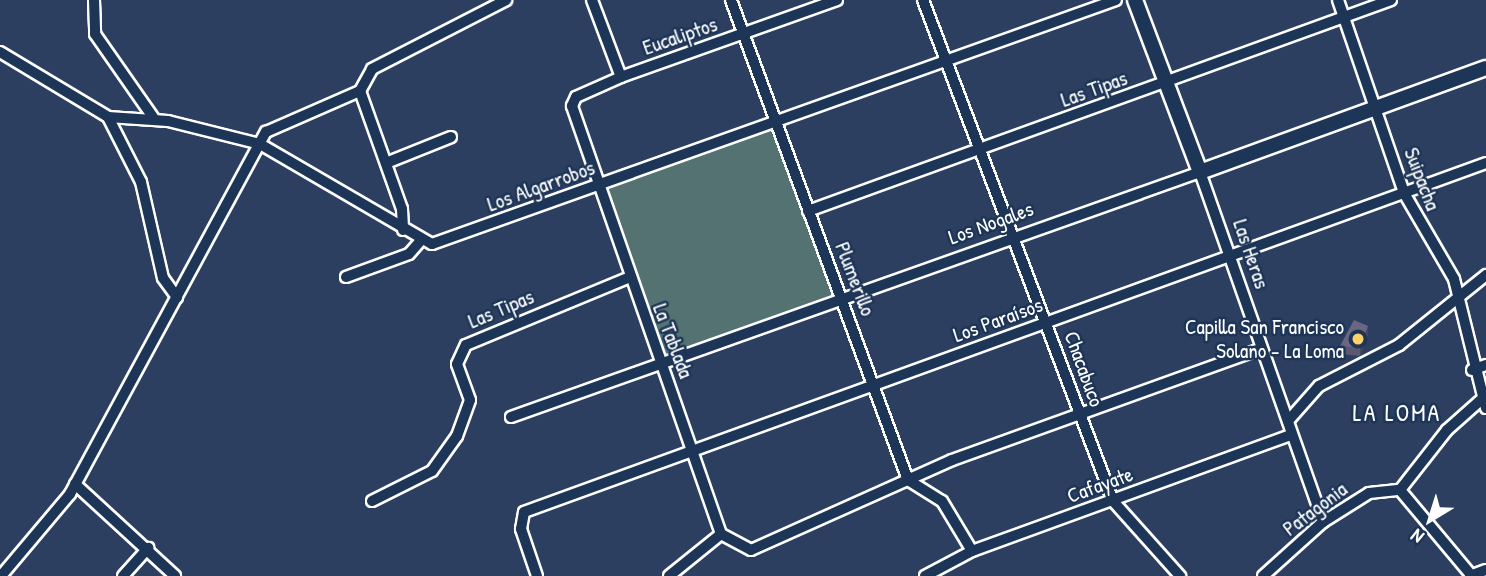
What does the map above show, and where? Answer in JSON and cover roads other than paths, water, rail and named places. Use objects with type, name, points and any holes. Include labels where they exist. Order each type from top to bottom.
[{"type":"street","points":[[94,0],[95,34],[155,120]]},
{"type":"street","points":[[2,576],[75,484],[271,127],[360,92],[372,69],[506,0]]},
{"type":"street","points":[[592,0],[621,77]]},
{"type":"street","name":"Plumerillo","points":[[731,0],[908,480]]},
{"type":"street","name":"Eucaliptos","points":[[576,97],[621,77],[837,0]]},
{"type":"street","name":"Chacabuco","points":[[923,0],[1017,236],[1046,323],[1113,501],[1181,576]]},
{"type":"street","name":"Los Algarrobos","points":[[421,240],[451,240],[595,185],[775,124],[1116,0]]},
{"type":"street","name":"Las Heras","points":[[1135,0],[1200,172],[1323,522]]},
{"type":"street","name":"Suipacha","points":[[1338,0],[1404,193],[1458,295],[1472,370],[1484,404]]},
{"type":"street","name":"Las Tipas","points":[[808,211],[1167,84],[1391,0]]},
{"type":"street","points":[[0,52],[108,117],[155,120],[260,144],[421,240],[409,254],[346,276]]},
{"type":"street","name":"Los Nogales","points":[[511,417],[663,367],[1017,236],[1486,68]]},
{"type":"street","points":[[360,92],[386,163],[403,230]]},
{"type":"street","name":"La Tablada","points":[[576,97],[572,106],[595,185],[694,451],[721,534]]},
{"type":"street","points":[[108,117],[141,182],[163,278],[177,297]]},
{"type":"street","points":[[386,163],[451,136]]},
{"type":"street","name":"Los Paraísos","points":[[537,576],[521,530],[524,512],[1486,163]]},
{"type":"street","points":[[1288,421],[1320,386],[1399,345],[1486,275]]},
{"type":"street","name":"Las Tipas","points":[[372,501],[432,471],[457,436],[470,400],[457,364],[466,345],[628,278]]},
{"type":"street","points":[[670,576],[721,534],[751,550],[782,539],[908,480],[1261,349]]},
{"type":"street","points":[[1472,370],[1486,365]]},
{"type":"street","points":[[1484,404],[1447,430],[1399,490],[1470,576],[1486,570]]},
{"type":"street","name":"Cafayate","points":[[925,576],[972,551],[1291,435]]},
{"type":"street","points":[[908,480],[942,501],[972,551]]},
{"type":"street","points":[[75,484],[176,576]]},
{"type":"street","name":"Patagonia","points":[[1263,576],[1323,522],[1368,493],[1399,490]]},
{"type":"street","points":[[123,576],[148,548]]},
{"type":"place","name":"Capilla San Francisco Solano - La Loma","points":[[1358,339]]},
{"type":"district","name":"LA LOMA","points":[[1397,413]]}]
